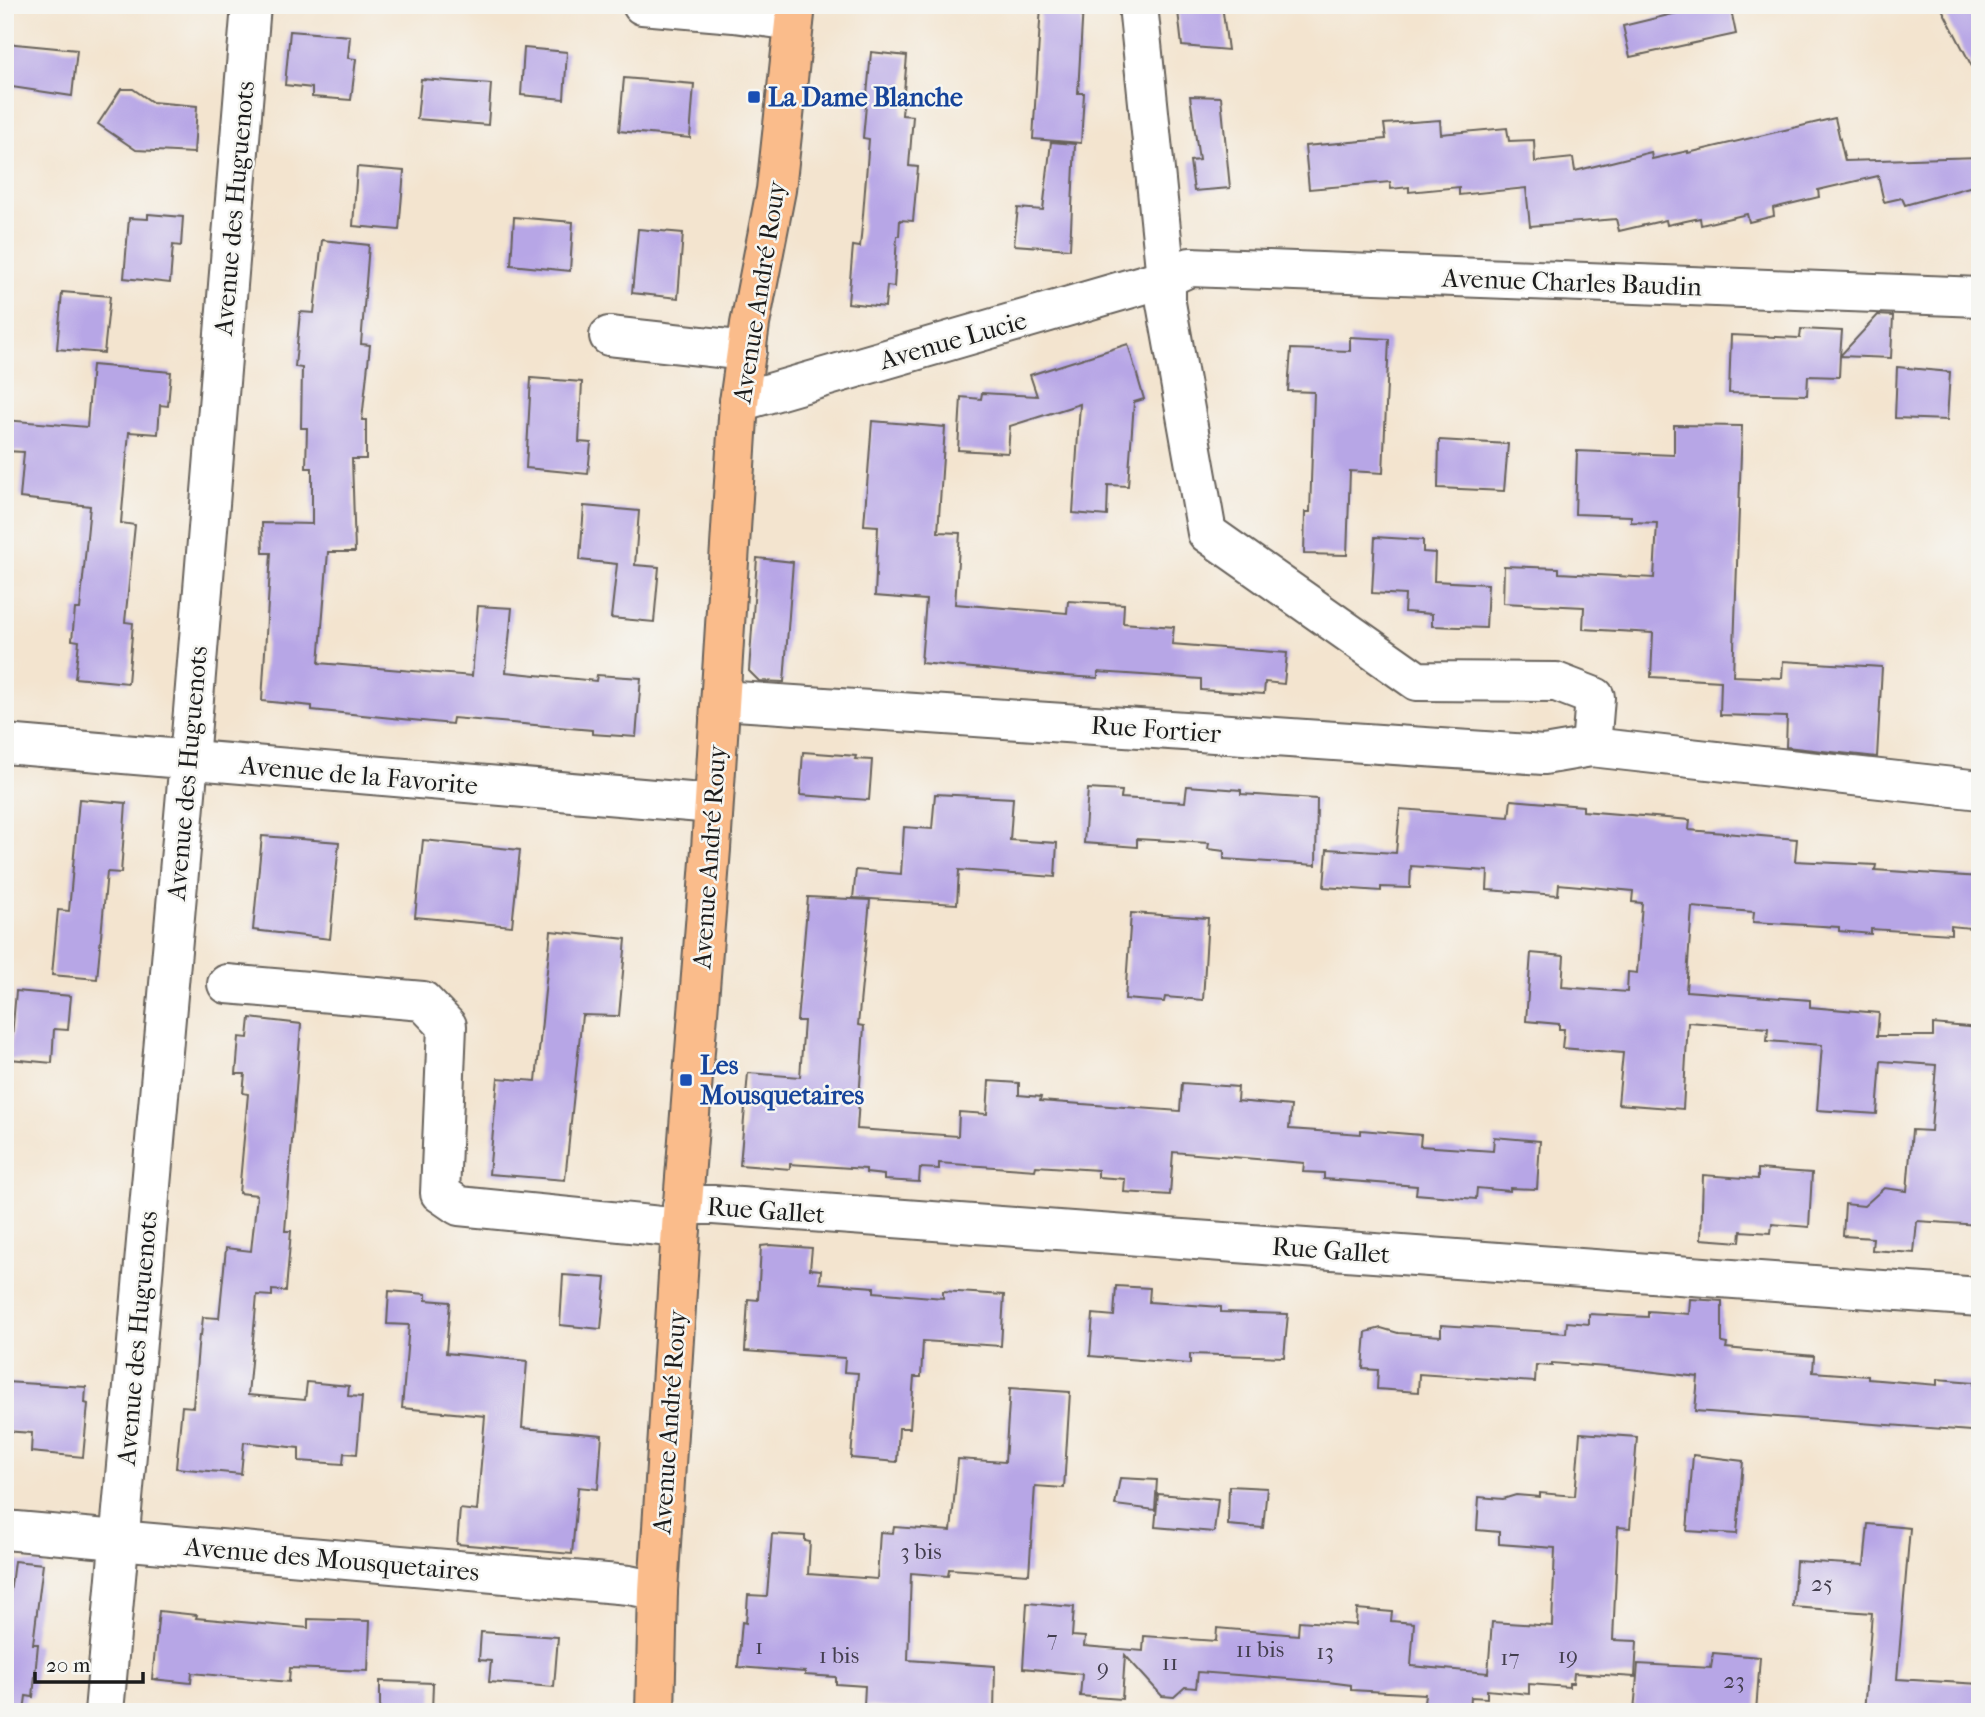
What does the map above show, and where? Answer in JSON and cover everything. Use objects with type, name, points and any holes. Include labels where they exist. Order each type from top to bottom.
[{"type":"main road","name":"Avenue André Rouy","points":[[655,1712],[658,1591],[682,1217],[711,849],[739,402],[776,190],[795,13]]},
{"type":"street","name":"Avenue des Huguenots","points":[[104,1712],[189,760],[251,5]]},
{"type":"street","points":[[642,5],[734,13],[795,13]]},
{"type":"street","points":[[1138,5],[1167,278],[1166,303],[1207,533],[1417,681],[1556,682],[1595,697],[1591,747]]},
{"type":"street","name":"Avenue Charles Baudin","points":[[1167,278],[1190,267],[1980,297]]},
{"type":"street","name":"Avenue Lucie","points":[[739,402],[1167,278]]},
{"type":"street","points":[[608,336],[747,351]]},
{"type":"street","name":"Rue Fortier","points":[[720,700],[1544,755],[1591,747],[1980,790]]},
{"type":"street","name":"Avenue de la Favorite","points":[[5,744],[713,804]]},
{"type":"street","name":"Rue Gallet","points":[[227,984],[423,1001],[447,1026],[440,1193],[458,1206],[682,1217],[713,1205],[1980,1297]]},
{"type":"street","name":"Avenue des Mousquetaires","points":[[5,1530],[629,1585],[658,1591]]},
{"type":"building","points":[[1041,5],[1083,5],[1078,93],[1084,93],[1081,143],[1033,139]]},
{"type":"building","points":[[1185,5],[1222,5],[1228,50],[1182,46],[1178,11],[1186,10]]},
{"type":"building","points":[[1710,5],[1730,5],[1736,34],[1630,57],[1623,26]]},
{"type":"building","points":[[1940,5],[1980,5],[1980,82]]},
{"type":"building","points":[[290,31],[350,36],[348,58],[356,59],[351,100],[312,97],[312,88],[285,85]]},
{"type":"building","points":[[5,43],[77,50],[72,96],[5,86]]},
{"type":"building","points":[[524,48],[567,52],[564,99],[521,95]]},
{"type":"building","points":[[871,52],[907,56],[902,115],[913,116],[909,166],[918,167],[913,221],[900,220],[894,287],[887,286],[885,307],[848,303],[853,246],[860,247],[863,215],[869,139],[863,138]]},
{"type":"building","points":[[624,78],[694,84],[690,138],[619,131]]},
{"type":"building","points":[[421,79],[491,84],[488,125],[417,119]]},
{"type":"building","points":[[121,89],[133,89],[152,102],[197,106],[194,153],[136,150],[98,124]]},
{"type":"building","points":[[1190,96],[1221,97],[1230,188],[1194,191],[1190,161],[1199,160]]},
{"type":"building","points":[[1835,118],[1845,161],[1980,157],[1980,184],[1905,205],[1902,198],[1884,202],[1878,176],[1818,190],[1819,197],[1773,208],[1774,216],[1749,222],[1747,214],[1701,225],[1700,218],[1667,225],[1666,220],[1619,231],[1616,219],[1530,226],[1526,188],[1459,195],[1459,187],[1409,192],[1409,187],[1391,189],[1390,182],[1309,189],[1305,146],[1386,139],[1384,124],[1440,120],[1441,134],[1507,128],[1509,141],[1534,140],[1535,162],[1573,158],[1575,171],[1651,152],[1652,159],[1688,153]]},
{"type":"building","points":[[1051,142],[1075,144],[1070,249],[1014,245],[1018,208],[1043,210]]},
{"type":"building","points":[[357,167],[404,171],[399,230],[353,226]]},
{"type":"building","points":[[148,214],[183,217],[181,246],[173,245],[170,283],[124,278],[129,218],[148,219]]},
{"type":"building","points":[[514,217],[573,222],[570,271],[511,265]]},
{"type":"building","points":[[638,229],[683,233],[678,298],[632,293]]},
{"type":"building","points":[[322,240],[369,245],[361,344],[370,345],[362,420],[366,420],[366,459],[352,459],[355,552],[328,552],[319,663],[472,676],[478,606],[512,608],[506,672],[596,681],[597,675],[641,678],[636,737],[592,734],[592,730],[453,718],[452,724],[312,710],[312,706],[262,701],[271,553],[263,553],[262,523],[312,524],[312,468],[306,468],[307,428],[301,428],[302,368],[295,367],[300,312],[314,313]]},
{"type":"building","points":[[62,292],[110,296],[104,353],[57,349]]},
{"type":"building","points":[[1878,315],[1893,316],[1891,358],[1840,356]]},
{"type":"building","points":[[1801,329],[1842,331],[1839,377],[1808,376],[1807,395],[1729,393],[1731,335],[1800,338]]},
{"type":"building","points":[[1350,337],[1389,339],[1383,473],[1350,471],[1347,555],[1304,554],[1305,512],[1310,512],[1314,392],[1288,391],[1291,349],[1350,351]]},
{"type":"building","points":[[1128,344],[1144,399],[1134,402],[1128,486],[1108,485],[1107,516],[1073,513],[1080,404],[1010,426],[1008,453],[958,450],[961,397],[981,399],[982,393],[1037,396],[1030,375]]},
{"type":"building","points":[[92,365],[171,372],[168,406],[160,405],[158,434],[129,432],[121,523],[135,525],[125,622],[133,623],[128,683],[75,678],[79,641],[72,640],[75,609],[80,609],[90,506],[20,498],[24,452],[5,451],[5,420],[87,427]]},
{"type":"building","points":[[1897,367],[1950,372],[1947,420],[1895,418]]},
{"type":"building","points":[[531,378],[582,382],[579,442],[591,443],[588,474],[526,468]]},
{"type":"building","points":[[872,421],[945,427],[938,532],[960,533],[955,604],[1067,613],[1068,601],[1124,604],[1123,623],[1174,627],[1172,644],[1287,653],[1284,684],[1265,682],[1264,694],[1201,690],[1201,679],[1098,672],[1098,678],[921,663],[926,600],[875,596],[878,526],[864,525]]},
{"type":"building","points":[[1674,425],[1742,426],[1733,676],[1782,678],[1783,661],[1882,667],[1877,757],[1786,747],[1787,717],[1720,715],[1721,681],[1651,677],[1653,633],[1583,629],[1584,607],[1503,603],[1504,566],[1559,568],[1559,573],[1654,578],[1657,523],[1631,522],[1631,516],[1575,514],[1577,451],[1674,455]]},
{"type":"building","points":[[1439,440],[1508,444],[1504,491],[1438,488]]},
{"type":"building","points":[[584,506],[639,511],[635,565],[659,567],[654,622],[611,618],[617,564],[580,560]]},
{"type":"building","points":[[1375,537],[1423,540],[1423,552],[1435,553],[1434,581],[1488,584],[1486,628],[1432,626],[1432,614],[1404,612],[1405,595],[1372,593]]},
{"type":"building","points":[[757,558],[793,562],[784,682],[759,681],[749,671]]},
{"type":"building","points":[[803,752],[856,756],[855,759],[872,760],[869,800],[800,795]]},
{"type":"building","points":[[1187,786],[1241,790],[1241,794],[1317,799],[1316,865],[1224,859],[1224,851],[1208,849],[1209,843],[1137,839],[1137,847],[1084,843],[1088,789],[1122,791],[1121,798],[1185,802]]},
{"type":"building","points":[[935,794],[1013,798],[1010,840],[1057,843],[1055,877],[959,870],[957,904],[853,898],[856,870],[901,874],[904,827],[932,829]]},
{"type":"building","points":[[79,799],[126,803],[121,873],[107,872],[97,979],[52,975],[58,910],[69,911]]},
{"type":"building","points":[[1511,800],[1583,806],[1583,811],[1690,820],[1689,830],[1797,839],[1795,861],[1876,865],[1875,870],[1980,877],[1980,929],[1951,926],[1951,934],[1871,929],[1871,934],[1839,931],[1839,927],[1753,922],[1754,912],[1692,907],[1686,991],[1810,1000],[1810,1007],[1879,1013],[1877,1036],[1933,1036],[1933,1024],[1980,1028],[1980,1225],[1917,1221],[1914,1253],[1872,1250],[1873,1238],[1843,1236],[1845,1204],[1864,1206],[1884,1188],[1907,1191],[1912,1130],[1931,1131],[1936,1065],[1881,1061],[1877,1114],[1817,1110],[1822,1045],[1767,1041],[1768,1028],[1688,1022],[1683,1109],[1618,1104],[1623,1053],[1562,1048],[1564,1029],[1559,1029],[1559,1024],[1526,1021],[1531,953],[1564,956],[1562,987],[1627,992],[1628,972],[1637,973],[1642,903],[1632,902],[1633,891],[1559,884],[1558,895],[1487,890],[1488,871],[1411,866],[1410,888],[1381,887],[1381,891],[1324,887],[1327,849],[1396,853],[1400,809],[1509,817]]},
{"type":"building","points":[[262,836],[339,842],[330,939],[253,930]]},
{"type":"building","points":[[423,840],[520,850],[512,926],[415,917]]},
{"type":"building","points":[[808,897],[870,900],[858,1025],[864,1026],[857,1129],[958,1136],[959,1112],[987,1114],[989,1081],[1019,1083],[1019,1095],[1041,1097],[1040,1101],[1180,1111],[1182,1083],[1238,1087],[1237,1101],[1291,1106],[1289,1129],[1361,1134],[1361,1130],[1421,1135],[1420,1146],[1493,1151],[1494,1137],[1540,1141],[1537,1189],[1510,1188],[1510,1191],[1477,1188],[1476,1199],[1416,1194],[1417,1186],[1324,1179],[1324,1173],[1303,1172],[1304,1163],[1173,1152],[1170,1195],[1124,1192],[1125,1179],[1098,1177],[1098,1170],[1036,1166],[1035,1170],[939,1163],[939,1169],[920,1168],[919,1182],[884,1180],[884,1175],[866,1173],[866,1169],[790,1164],[790,1169],[740,1165],[748,1073],[800,1077],[804,1021],[797,1021]]},
{"type":"building","points":[[1131,913],[1208,918],[1203,1000],[1165,997],[1164,1002],[1125,999]]},
{"type":"building","points":[[551,931],[626,939],[619,1016],[582,1015],[565,1180],[489,1174],[498,1078],[536,1081]]},
{"type":"building","points":[[16,991],[71,996],[68,1030],[54,1029],[52,1063],[10,1059]]},
{"type":"building","points":[[250,1018],[301,1024],[285,1231],[291,1231],[286,1291],[272,1290],[272,1296],[257,1295],[248,1395],[305,1400],[307,1382],[349,1386],[348,1396],[362,1397],[357,1454],[344,1453],[343,1464],[299,1461],[299,1448],[244,1442],[241,1474],[176,1468],[182,1406],[193,1407],[203,1317],[219,1318],[226,1248],[251,1251],[257,1195],[239,1193],[248,1094],[243,1093],[245,1074],[236,1074],[239,1037],[248,1038]]},
{"type":"building","points":[[1758,1169],[1812,1173],[1809,1227],[1772,1224],[1771,1233],[1741,1231],[1740,1242],[1701,1239],[1703,1175],[1758,1179]]},
{"type":"building","points":[[761,1246],[812,1248],[810,1269],[821,1270],[820,1283],[874,1287],[874,1292],[943,1298],[943,1291],[1004,1295],[1001,1346],[923,1341],[921,1377],[914,1377],[910,1428],[899,1428],[897,1462],[851,1458],[858,1373],[844,1372],[845,1358],[745,1351],[748,1299],[758,1300]]},
{"type":"building","points":[[563,1275],[606,1278],[601,1329],[560,1325]]},
{"type":"building","points":[[1116,1286],[1150,1288],[1149,1302],[1221,1307],[1221,1312],[1288,1314],[1284,1357],[1190,1354],[1190,1364],[1090,1356],[1093,1314],[1114,1316]]},
{"type":"building","points":[[389,1291],[426,1294],[426,1300],[450,1302],[446,1353],[527,1361],[522,1428],[602,1435],[598,1489],[578,1487],[572,1554],[457,1544],[460,1509],[477,1511],[485,1416],[402,1408],[409,1325],[387,1324]]},
{"type":"building","points":[[1690,1299],[1722,1301],[1722,1343],[1727,1344],[1726,1348],[1814,1356],[1813,1372],[1937,1385],[1937,1379],[1974,1382],[1971,1431],[1695,1411],[1698,1377],[1621,1368],[1552,1363],[1552,1366],[1536,1365],[1535,1382],[1419,1374],[1418,1392],[1377,1389],[1378,1370],[1363,1369],[1366,1332],[1381,1328],[1398,1333],[1441,1336],[1441,1325],[1566,1333],[1567,1322],[1589,1324],[1589,1314],[1648,1317],[1648,1311],[1689,1314]]},
{"type":"building","points":[[5,1382],[86,1387],[85,1403],[88,1404],[83,1457],[31,1452],[32,1433],[5,1431]]},
{"type":"building","points":[[1010,1388],[1070,1392],[1064,1488],[1035,1486],[1029,1574],[949,1569],[948,1576],[911,1573],[908,1660],[995,1666],[994,1712],[947,1712],[864,1706],[865,1686],[836,1684],[836,1677],[738,1667],[742,1622],[746,1623],[748,1595],[767,1596],[772,1534],[805,1536],[805,1541],[810,1542],[808,1574],[877,1579],[880,1532],[893,1533],[894,1527],[951,1531],[958,1459],[1005,1462]]},
{"type":"building","points":[[1580,1433],[1637,1437],[1630,1528],[1618,1527],[1613,1640],[1637,1641],[1635,1677],[1574,1673],[1573,1683],[1569,1683],[1569,1687],[1529,1684],[1529,1694],[1487,1690],[1487,1698],[1471,1697],[1470,1712],[1423,1712],[1425,1694],[1351,1690],[1351,1685],[1328,1682],[1198,1672],[1196,1688],[1185,1687],[1174,1697],[1162,1696],[1125,1655],[1122,1699],[1080,1696],[1082,1674],[1023,1668],[1027,1603],[1074,1607],[1072,1636],[1085,1637],[1084,1646],[1143,1651],[1144,1636],[1216,1641],[1217,1628],[1298,1635],[1299,1621],[1356,1625],[1357,1609],[1392,1612],[1391,1621],[1414,1623],[1411,1666],[1488,1673],[1492,1622],[1552,1626],[1555,1548],[1499,1544],[1499,1532],[1477,1530],[1479,1497],[1540,1497],[1540,1493],[1575,1496]]},
{"type":"building","points":[[1693,1455],[1743,1461],[1737,1534],[1687,1531]]},
{"type":"building","points":[[1120,1478],[1157,1480],[1155,1510],[1115,1505]]},
{"type":"building","points":[[1229,1486],[1267,1488],[1263,1528],[1228,1525]]},
{"type":"building","points":[[1158,1494],[1218,1499],[1214,1532],[1155,1527]]},
{"type":"building","points":[[1868,1524],[1910,1528],[1897,1679],[1980,1684],[1980,1712],[1864,1712],[1872,1613],[1793,1607],[1796,1561],[1864,1565]]},
{"type":"building","points":[[14,1561],[43,1564],[33,1644],[38,1644],[33,1697],[26,1696],[24,1712],[5,1712],[5,1634]]},
{"type":"building","points":[[159,1611],[197,1615],[196,1618],[308,1628],[308,1619],[370,1621],[368,1671],[290,1668],[289,1682],[192,1673],[191,1683],[152,1679]]},
{"type":"building","points":[[481,1632],[558,1637],[554,1687],[489,1682],[491,1661],[479,1660]]},
{"type":"building","points":[[1713,1653],[1760,1657],[1756,1712],[1634,1712],[1638,1664],[1711,1668]]},
{"type":"building","points":[[380,1681],[433,1683],[432,1712],[380,1712]]},
{"type":"place","name":"La Dame Blanche","points":[[754,97]]},
{"type":"place","name":"Les Mousquetaires","points":[[686,1080]]}]
